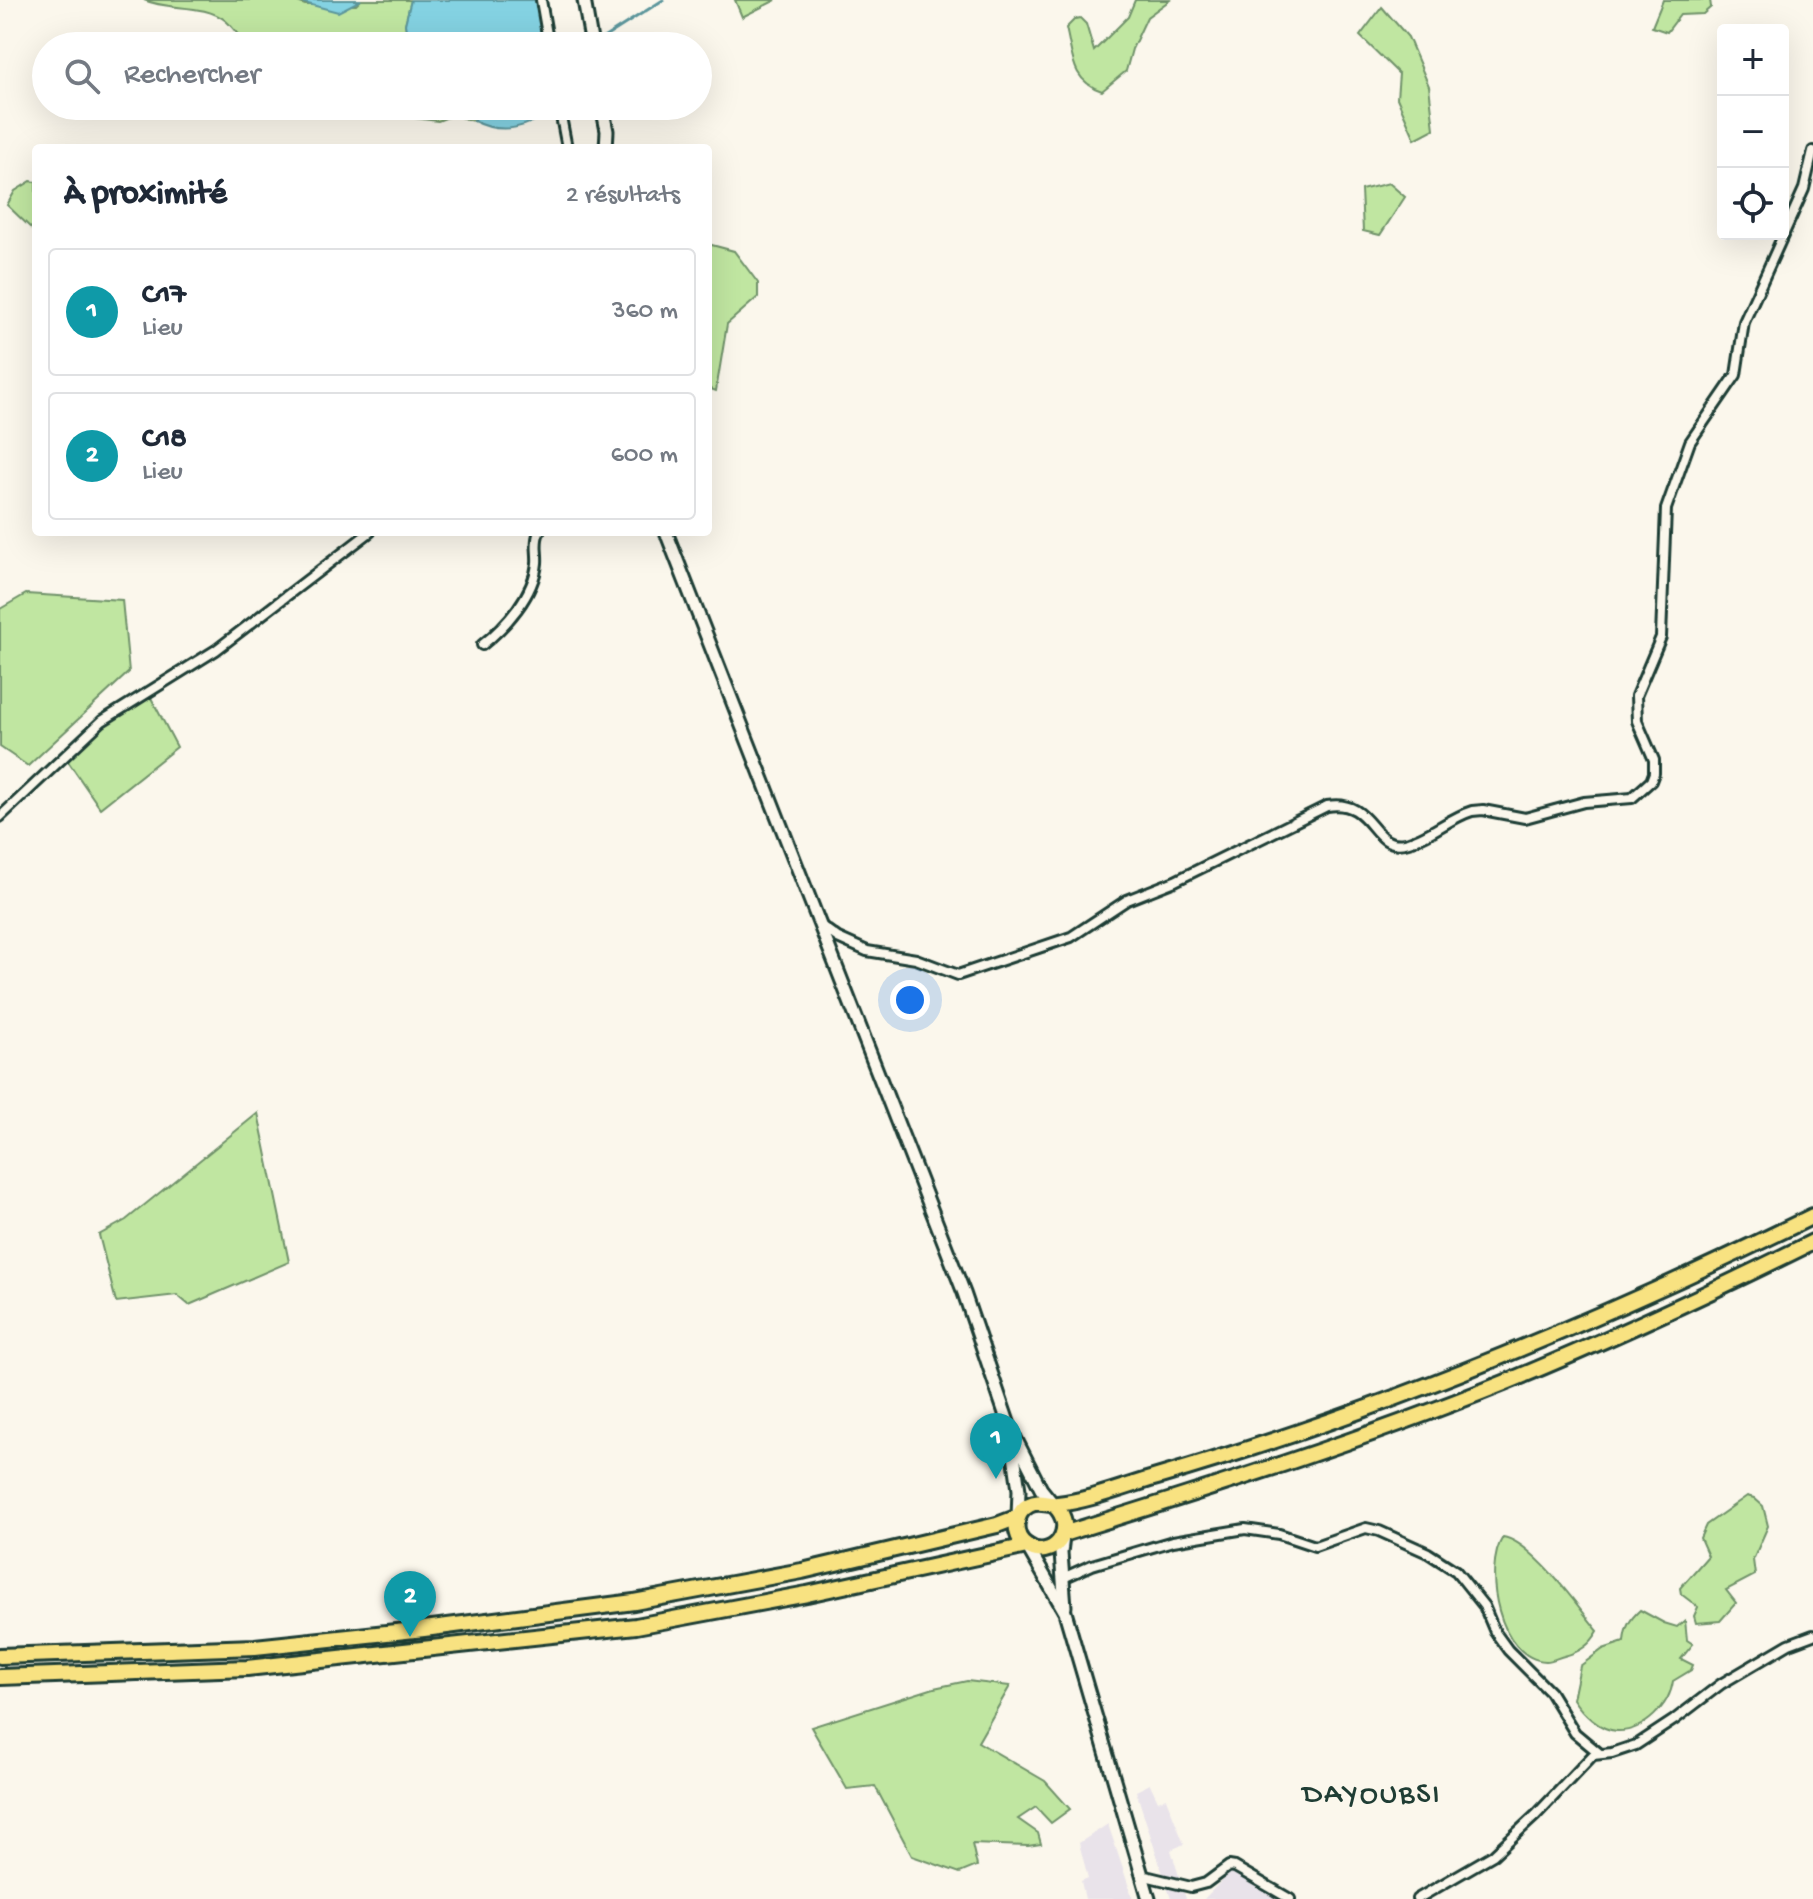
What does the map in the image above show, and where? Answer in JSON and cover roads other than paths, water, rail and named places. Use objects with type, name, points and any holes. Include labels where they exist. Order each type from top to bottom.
[{"type":"highway","points":[[1054,1505],[1189,1468],[1425,1387],[1634,1301],[1813,1216]]},
{"type":"highway","points":[[1063,1534],[1310,1456],[1492,1388],[1685,1305],[1813,1242]]},
{"type":"highway","points":[[0,1677],[247,1668],[636,1626],[807,1594],[1027,1546],[1048,1549],[1060,1541],[1063,1534],[1064,1518],[1054,1505],[1033,1503],[1026,1506],[1018,1517],[1017,1533],[1027,1546]]},
{"type":"highway","points":[[0,1656],[255,1647],[634,1602],[802,1571],[1018,1517]]},
{"type":"street","points":[[541,0],[547,32]]},
{"type":"street","points":[[584,0],[590,32]]},
{"type":"street","points":[[562,120],[566,144]]},
{"type":"street","points":[[605,120],[606,144]]},
{"type":"street","points":[[820,925],[838,938],[867,951],[916,959],[958,975],[1071,937],[1127,900],[1175,881],[1327,806],[1340,804],[1354,808],[1362,813],[1380,836],[1392,843],[1405,843],[1472,811],[1483,810],[1525,818],[1584,802],[1632,798],[1640,792],[1654,773],[1654,760],[1637,721],[1636,696],[1661,637],[1666,509],[1690,442],[1736,375],[1744,322],[1804,189],[1813,151]]},
{"type":"street","points":[[0,817],[102,721],[216,650],[365,536]]},
{"type":"street","points":[[482,645],[526,598],[537,562],[537,536]]},
{"type":"street","points":[[668,536],[964,1293],[1010,1428],[1041,1489],[1054,1505]]},
{"type":"street","points":[[1010,1428],[1019,1490],[1018,1517]]},
{"type":"street","points":[[1063,1578],[1092,1565],[1173,1541],[1245,1529],[1279,1534],[1315,1546],[1366,1528],[1379,1531],[1428,1553],[1456,1571],[1484,1606],[1495,1632],[1508,1650],[1550,1692],[1575,1733],[1599,1753]]},
{"type":"street","points":[[1063,1534],[1065,1612],[1149,1899]]},
{"type":"street","points":[[1027,1546],[1065,1612]]},
{"type":"street","points":[[1417,1899],[1493,1855],[1593,1755],[1636,1745],[1721,1684],[1789,1644],[1813,1635]]},
{"type":"street","points":[[1141,1875],[1191,1887],[1206,1883],[1229,1866],[1290,1899]]},
{"type":"water","points":[[293,0],[361,0],[338,12]]},
{"type":"water","points":[[411,0],[536,0],[541,32],[406,32],[405,24]]},
{"type":"water","points":[[475,120],[537,120],[505,129]]},
{"type":"waterway","points":[[613,32],[663,0]]},
{"type":"place","name":"C17","points":[[996,1479]]},
{"type":"place","name":"C18","points":[[410,1637]]},
{"type":"district","name":"DAYOUBSI","points":[[1372,1792]]}]
